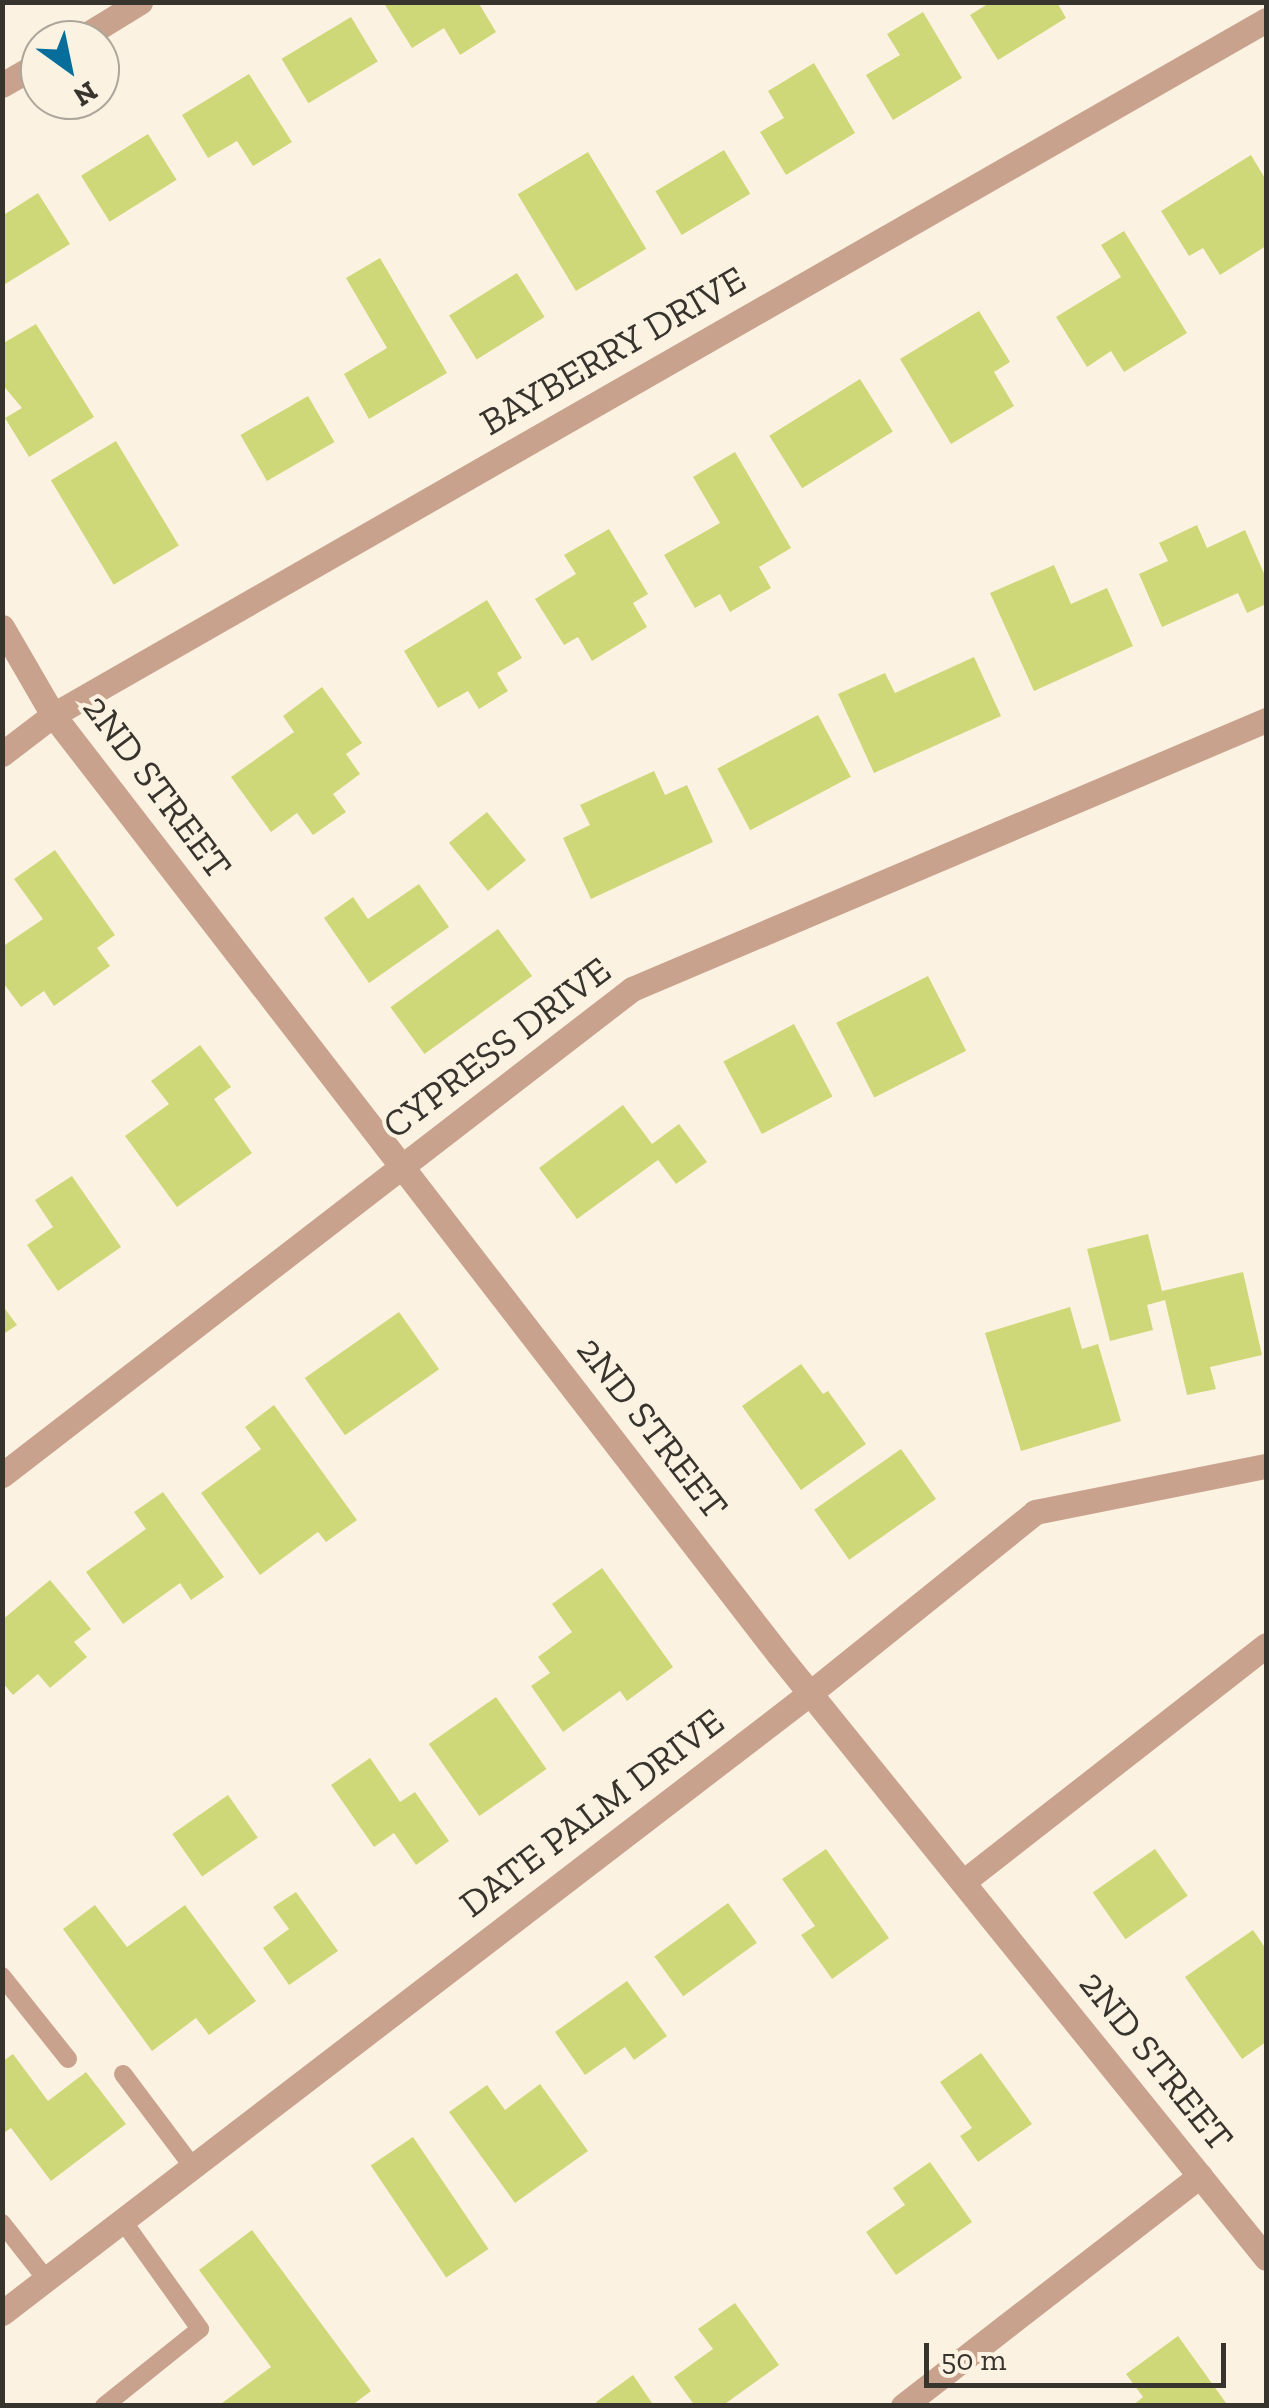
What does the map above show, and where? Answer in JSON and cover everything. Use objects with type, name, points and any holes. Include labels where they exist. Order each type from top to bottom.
[{"type":"street","points":[[111,20],[140,2]]},
{"type":"street","name":"BAYBERRY DRIVE","points":[[2,754],[53,714],[1266,20]]},
{"type":"street","name":"2ND STREET","points":[[2,627],[53,714],[809,1694],[1266,2258]]},
{"type":"street","name":"CYPRESS DRIVE","points":[[2,1475],[632,989],[1266,720]]},
{"type":"street","name":"DATE PALM DRIVE","points":[[2,2312],[809,1694],[1035,1512],[1266,1466]]},
{"type":"street","points":[[963,1882],[1266,1646]]},
{"type":"street","points":[[903,2406],[1200,2176]]},
{"type":"lane","points":[[2,1976],[68,2059]]},
{"type":"lane","points":[[123,2074],[192,2166]]},
{"type":"lane","points":[[104,2406],[200,2329],[122,2220]]},
{"type":"lane","points":[[2,2223],[46,2279]]},
{"type":"building","points":[[478,2],[496,32],[460,55],[444,28],[412,48],[385,5]]},
{"type":"building","points":[[991,2],[1057,2],[1066,18],[998,60],[970,15]]},
{"type":"building","points":[[923,12],[962,78],[893,120],[866,75],[900,55],[887,34]]},
{"type":"building","points":[[351,17],[378,62],[308,103],[282,59]]},
{"type":"building","points":[[814,63],[855,133],[786,175],[760,132],[784,118],[768,91]]},
{"type":"building","points":[[249,74],[292,142],[253,166],[237,141],[208,158],[182,115]]},
{"type":"building","points":[[148,134],[177,180],[110,222],[81,176]]},
{"type":"building","points":[[724,150],[750,194],[682,235],[655,191]]},
{"type":"building","points":[[588,152],[646,249],[576,291],[518,194]]},
{"type":"building","points":[[1251,155],[1266,180],[1266,246],[1220,275],[1203,248],[1189,256],[1161,211]]},
{"type":"building","points":[[38,193],[70,244],[2,286],[2,216]]},
{"type":"building","points":[[1124,231],[1187,333],[1124,372],[1111,351],[1087,367],[1056,317],[1121,277],[1101,245]]},
{"type":"building","points":[[380,258],[447,373],[369,419],[344,374],[387,348],[346,278]]},
{"type":"building","points":[[517,273],[545,317],[477,359],[449,315]]},
{"type":"building","points":[[979,311],[1010,362],[994,372],[1014,406],[951,444],[900,359]]},
{"type":"building","points":[[36,324],[94,417],[29,457],[5,418],[22,408],[2,384],[2,344]]},
{"type":"building","points":[[860,379],[893,432],[802,488],[769,436]]},
{"type":"building","points":[[308,396],[334,442],[267,481],[240,435]]},
{"type":"building","points":[[116,441],[179,546],[114,585],[51,480]]},
{"type":"building","points":[[735,452],[791,548],[759,567],[771,588],[730,612],[720,594],[695,608],[664,555],[720,523],[693,477]]},
{"type":"building","points":[[1197,525],[1207,548],[1245,530],[1266,578],[1266,604],[1247,613],[1238,593],[1162,627],[1139,574],[1168,561],[1159,543]]},
{"type":"building","points":[[609,529],[648,594],[633,603],[647,627],[592,661],[578,637],[564,645],[535,599],[576,574],[564,555]]},
{"type":"building","points":[[1054,565],[1071,604],[1107,588],[1133,646],[1034,691],[990,593]]},
{"type":"building","points":[[487,600],[522,658],[497,673],[508,691],[479,709],[468,691],[438,708],[404,651]]},
{"type":"building","points":[[974,657],[1001,716],[874,773],[838,694],[885,673],[895,693]]},
{"type":"building","points":[[322,687],[362,743],[346,754],[360,774],[333,794],[346,812],[313,835],[297,813],[271,832],[231,777],[294,732],[283,716]]},
{"type":"building","points":[[818,715],[851,777],[750,830],[717,769]]},
{"type":"building","points":[[654,771],[665,795],[687,785],[713,842],[591,899],[563,838],[590,825],[580,805]]},
{"type":"building","points":[[487,812],[526,860],[488,891],[449,843]]},
{"type":"building","points":[[55,850],[115,935],[97,948],[110,966],[54,1006],[44,991],[21,1007],[2,981],[2,947],[43,919],[14,879]]},
{"type":"building","points":[[419,884],[449,927],[369,983],[324,918],[353,897],[368,919]]},
{"type":"building","points":[[498,929],[532,976],[424,1054],[390,1007]]},
{"type":"building","points":[[928,976],[966,1051],[874,1098],[836,1023]]},
{"type":"building","points":[[794,1024],[832,1096],[762,1134],[723,1062]]},
{"type":"building","points":[[200,1045],[231,1087],[214,1099],[252,1153],[177,1207],[125,1136],[169,1104],[151,1081]]},
{"type":"building","points":[[623,1105],[652,1144],[679,1124],[707,1162],[676,1184],[658,1160],[577,1219],[539,1168]]},
{"type":"building","points":[[72,1176],[121,1247],[58,1291],[27,1245],[53,1227],[35,1200]]},
{"type":"building","points":[[1148,1234],[1162,1291],[1243,1272],[1262,1355],[1210,1367],[1216,1389],[1187,1395],[1165,1300],[1147,1305],[1153,1330],[1110,1341],[1087,1249]]},
{"type":"building","points":[[2,1305],[17,1325],[2,1335]]},
{"type":"building","points":[[1070,1307],[1082,1349],[1098,1344],[1121,1421],[1021,1451],[985,1333]]},
{"type":"building","points":[[399,1312],[439,1369],[345,1435],[305,1378]]},
{"type":"building","points":[[801,1364],[823,1394],[828,1391],[866,1444],[801,1490],[742,1406]]},
{"type":"building","points":[[274,1405],[357,1520],[326,1542],[318,1532],[260,1575],[201,1493],[261,1449],[245,1427]]},
{"type":"building","points":[[901,1449],[936,1499],[849,1560],[814,1510]]},
{"type":"building","points":[[163,1492],[224,1577],[191,1600],[180,1583],[123,1624],[86,1572],[146,1529],[134,1512]]},
{"type":"building","points":[[602,1568],[673,1667],[627,1701],[620,1691],[563,1732],[531,1686],[550,1673],[538,1657],[572,1632],[552,1604]]},
{"type":"building","points":[[50,1580],[91,1629],[74,1642],[87,1657],[50,1688],[38,1674],[13,1695],[2,1682],[2,1620]]},
{"type":"building","points":[[496,1697],[546,1769],[479,1816],[429,1744]]},
{"type":"building","points":[[370,1758],[400,1802],[415,1792],[449,1841],[416,1865],[394,1833],[374,1847],[331,1785]]},
{"type":"building","points":[[228,1795],[258,1838],[202,1877],[172,1834]]},
{"type":"building","points":[[826,1849],[889,1938],[832,1979],[801,1935],[815,1926],[782,1879]]},
{"type":"building","points":[[1155,1849],[1188,1896],[1125,1939],[1093,1893]]},
{"type":"building","points":[[296,1892],[338,1951],[289,1985],[263,1948],[289,1929],[273,1907]]},
{"type":"building","points":[[728,1903],[757,1943],[683,1996],[654,1956]]},
{"type":"building","points":[[95,1905],[127,1947],[185,1905],[256,2001],[209,2035],[196,2018],[152,2051],[63,1929]]},
{"type":"building","points":[[1253,1930],[1266,1949],[1266,2042],[1242,2059],[1185,1977]]},
{"type":"building","points":[[627,1981],[667,2036],[634,2060],[625,2047],[585,2075],[555,2032]]},
{"type":"building","points":[[981,2053],[1032,2124],[978,2162],[960,2136],[972,2128],[940,2082]]},
{"type":"building","points":[[13,2054],[48,2101],[86,2072],[126,2124],[51,2181],[11,2128],[2,2134],[2,2062]]},
{"type":"building","points":[[540,2084],[588,2151],[515,2203],[449,2112],[487,2085],[505,2110]]},
{"type":"building","points":[[413,2137],[488,2249],[446,2277],[371,2166]]},
{"type":"building","points":[[930,2162],[972,2222],[896,2275],[866,2232],[905,2205],[893,2188]]},
{"type":"building","points":[[252,2230],[371,2391],[351,2406],[218,2406],[271,2367],[199,2270]]},
{"type":"building","points":[[735,2303],[779,2365],[722,2406],[695,2406],[674,2377],[713,2349],[698,2329]]},
{"type":"building","points":[[1178,2336],[1226,2403],[1132,2406],[1143,2397],[1126,2374]]},
{"type":"building","points":[[633,2375],[654,2406],[599,2406],[596,2402]]}]
